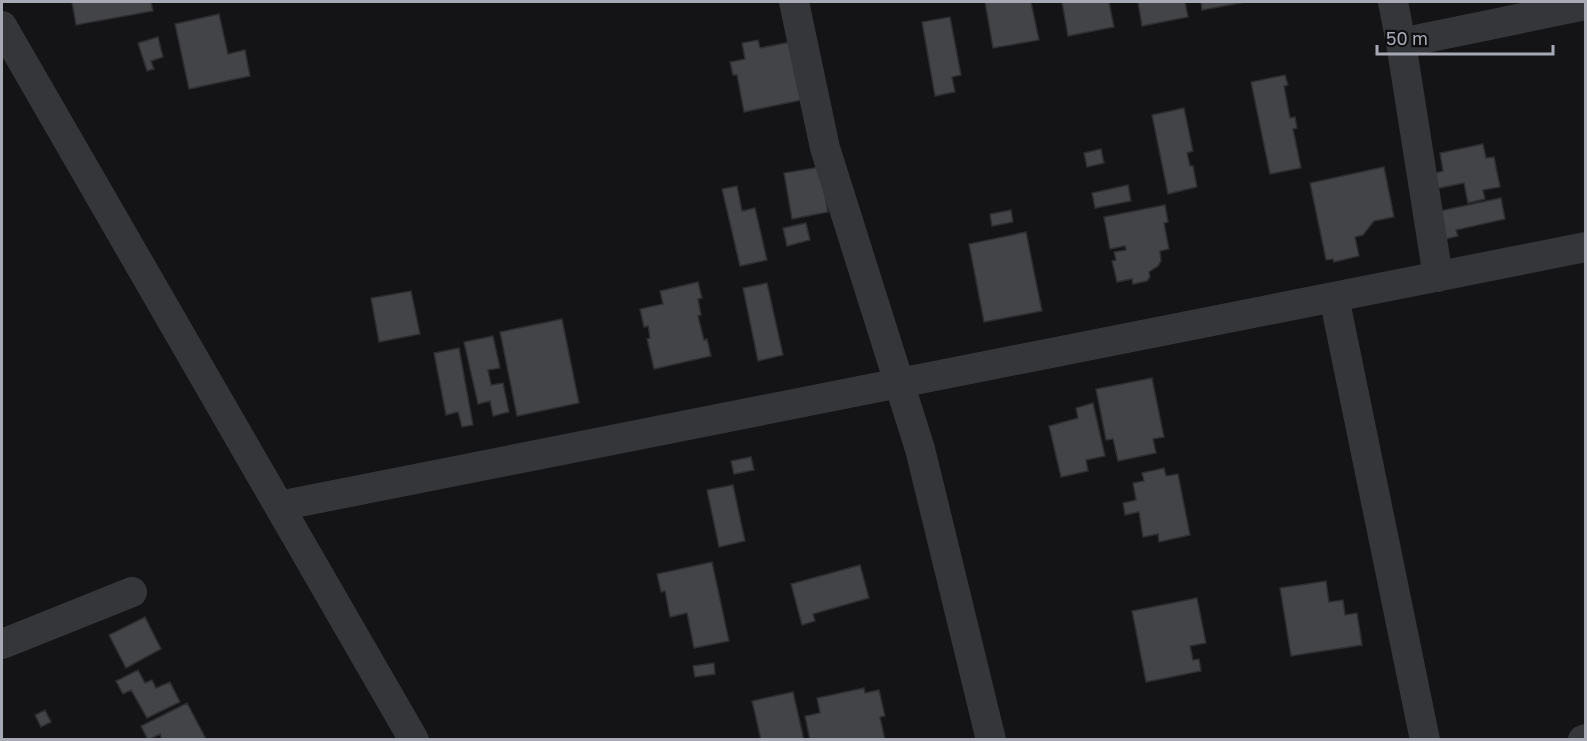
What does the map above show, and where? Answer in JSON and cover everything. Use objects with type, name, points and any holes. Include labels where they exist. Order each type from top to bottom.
[{"type":"street","points":[[794,2],[825,148],[920,449],[991,740]]},
{"type":"street","points":[[1393,2],[1438,277]]},
{"type":"street","points":[[1401,43],[1586,5]]},
{"type":"street","points":[[2,26],[10,62],[279,506],[414,740]]},
{"type":"street","points":[[279,506],[1586,247]]},
{"type":"street","points":[[1334,297],[1425,740]]},
{"type":"street","points":[[2,644],[132,592]]},
{"type":"building","points":[[72,2],[151,2],[153,11],[76,25]]},
{"type":"building","points":[[985,2],[1031,2],[1039,40],[993,48]]},
{"type":"building","points":[[1062,2],[1109,2],[1114,27],[1068,36]]},
{"type":"building","points":[[1138,2],[1185,2],[1188,17],[1142,26]]},
{"type":"building","points":[[1201,2],[1246,2],[1202,10]]},
{"type":"building","points":[[219,14],[228,54],[245,50],[250,76],[189,89],[175,24]]},
{"type":"building","points":[[950,17],[961,75],[952,77],[955,92],[935,96],[922,22]]},
{"type":"building","points":[[158,37],[163,57],[151,61],[154,69],[147,71],[138,43]]},
{"type":"building","points":[[758,40],[760,48],[796,41],[802,100],[744,112],[737,75],[733,75],[730,62],[745,59],[742,43]]},
{"type":"building","points":[[1285,75],[1288,85],[1284,86],[1290,118],[1295,117],[1297,128],[1293,129],[1301,168],[1270,174],[1251,82]]},
{"type":"building","points":[[1184,108],[1193,151],[1187,153],[1190,166],[1193,166],[1197,187],[1168,194],[1152,115]]},
{"type":"building","points":[[1483,144],[1486,158],[1494,157],[1500,187],[1483,190],[1485,199],[1468,203],[1464,183],[1435,189],[1431,174],[1443,171],[1440,153]]},
{"type":"building","points":[[1101,149],[1104,163],[1087,167],[1084,153]]},
{"type":"building","points":[[820,167],[828,212],[792,219],[784,173]]},
{"type":"building","points":[[1384,167],[1394,217],[1374,221],[1363,235],[1355,237],[1359,256],[1334,262],[1333,259],[1326,260],[1310,183]]},
{"type":"building","points":[[1128,185],[1131,201],[1095,208],[1092,193]]},
{"type":"building","points":[[737,186],[742,211],[755,208],[767,260],[740,266],[722,189]]},
{"type":"building","points":[[1501,198],[1505,219],[1456,230],[1458,236],[1441,240],[1435,212]]},
{"type":"building","points":[[1165,205],[1168,222],[1164,223],[1169,249],[1160,251],[1161,261],[1149,272],[1150,277],[1147,281],[1133,284],[1132,279],[1117,282],[1112,261],[1116,260],[1114,252],[1126,250],[1125,246],[1110,249],[1104,217]]},
{"type":"building","points":[[1011,210],[1013,222],[992,226],[990,214]]},
{"type":"building","points":[[806,223],[810,240],[787,246],[783,228]]},
{"type":"building","points":[[1026,232],[1042,311],[984,322],[969,244]]},
{"type":"building","points":[[698,282],[702,298],[698,299],[701,315],[698,316],[711,356],[654,369],[647,339],[650,338],[648,326],[644,327],[640,309],[663,304],[660,291]]},
{"type":"building","points":[[767,283],[783,355],[758,361],[743,288]]},
{"type":"building","points":[[411,291],[420,334],[379,342],[371,298]]},
{"type":"building","points":[[562,319],[579,403],[517,416],[500,332]]},
{"type":"building","points":[[493,336],[500,368],[488,370],[491,385],[503,383],[509,412],[493,416],[490,401],[478,404],[464,342]]},
{"type":"building","points":[[459,348],[473,425],[462,427],[458,412],[446,415],[434,353]]},
{"type":"building","points":[[1152,378],[1164,437],[1153,439],[1156,453],[1118,461],[1113,439],[1106,440],[1096,389]]},
{"type":"building","points":[[1093,403],[1105,456],[1086,460],[1088,471],[1061,477],[1049,426],[1078,418],[1076,408]]},
{"type":"building","points":[[751,457],[754,470],[734,474],[731,461]]},
{"type":"building","points":[[1164,468],[1166,476],[1178,474],[1190,535],[1159,542],[1158,534],[1143,537],[1139,512],[1125,515],[1123,503],[1136,500],[1133,483],[1144,481],[1142,473]]},
{"type":"building","points":[[733,485],[745,541],[719,547],[707,490]]},
{"type":"building","points":[[712,562],[729,641],[694,648],[687,613],[670,617],[665,591],[661,592],[657,574]]},
{"type":"building","points":[[860,565],[869,598],[813,614],[815,621],[802,625],[791,584]]},
{"type":"building","points":[[1326,581],[1329,602],[1343,600],[1345,615],[1357,613],[1362,645],[1291,656],[1280,588]]},
{"type":"building","points":[[1197,598],[1206,643],[1190,646],[1193,660],[1199,659],[1201,671],[1146,682],[1132,611]]},
{"type":"building","points":[[145,617],[161,649],[126,668],[109,635]]},
{"type":"building","points":[[714,663],[715,674],[695,677],[693,666]]},
{"type":"building","points":[[138,670],[145,683],[152,680],[156,688],[170,682],[180,702],[147,718],[131,690],[123,694],[116,681]]},
{"type":"building","points":[[864,688],[865,693],[879,690],[885,716],[880,717],[885,740],[810,740],[805,716],[820,713],[817,698]]},
{"type":"building","points":[[793,692],[804,740],[761,740],[752,701]]},
{"type":"building","points":[[187,703],[206,739],[162,740],[160,734],[148,740],[141,726]]},
{"type":"building","points":[[45,710],[51,722],[41,727],[35,715]]}]
